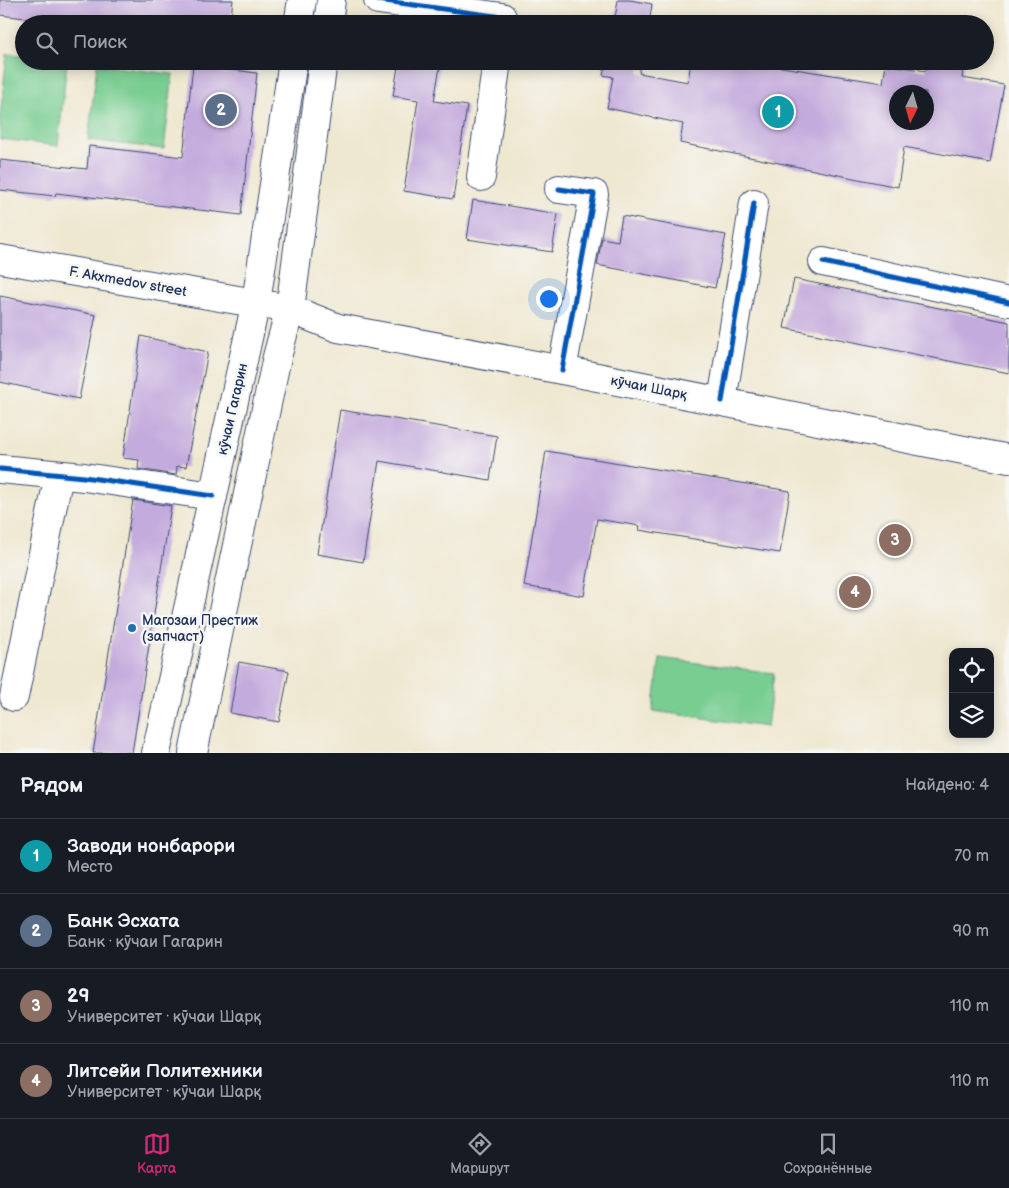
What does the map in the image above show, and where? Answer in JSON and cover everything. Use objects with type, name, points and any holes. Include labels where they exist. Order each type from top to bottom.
[{"type":"main road","points":[[300,15],[302,0]]},
{"type":"main road","points":[[329,15],[331,0]]},
{"type":"main road","points":[[378,0],[503,14]]},
{"type":"main road","name":"кӯчаи Гагарин","points":[[156,753],[256,302],[292,70]]},
{"type":"main road","points":[[194,753],[275,367],[290,309],[322,70]]},
{"type":"main road","points":[[481,177],[495,70]]},
{"type":"main road","points":[[559,189],[594,194],[562,370]]},
{"type":"main road","points":[[722,401],[754,203]]},
{"type":"main road","name":"F. Akxmedov street","points":[[0,259],[290,309]]},
{"type":"main road","points":[[823,262],[1009,302]]},
{"type":"main road","name":"кӯчаи Шарқ","points":[[290,309],[338,328],[722,401],[1009,460]]},
{"type":"main road","points":[[0,469],[213,496]]},
{"type":"main road","points":[[14,697],[59,475]]},
{"type":"green space","points":[[7,54],[15,54],[15,70],[66,70],[58,146],[0,139],[0,118]]},
{"type":"green space","points":[[96,70],[139,70],[173,74],[164,149],[88,140]]},
{"type":"green space","points":[[660,658],[774,673],[767,727],[653,711]]},
{"type":"building","points":[[0,0],[233,0],[231,15],[15,15],[15,17],[0,15]]},
{"type":"building","points":[[618,0],[652,4],[650,15],[616,15]]},
{"type":"building","points":[[192,70],[233,70],[257,73],[241,215],[56,193],[55,196],[0,190],[0,160],[87,169],[89,146],[183,157]]},
{"type":"building","points":[[397,70],[439,70],[434,101],[467,106],[453,199],[404,191],[418,100],[393,96]]},
{"type":"building","points":[[604,70],[640,70],[639,73],[688,82],[690,70],[801,70],[883,83],[885,70],[963,70],[962,78],[1004,85],[990,163],[904,147],[898,187],[680,143],[683,124],[607,108],[613,77],[603,75]]},
{"type":"building","points":[[473,200],[558,214],[552,252],[467,239]]},
{"type":"building","points":[[622,216],[726,235],[715,288],[597,265],[602,238],[618,241]]},
{"type":"building","points":[[794,279],[1009,322],[1009,373],[784,328]]},
{"type":"building","points":[[0,296],[96,315],[79,399],[0,382]]},
{"type":"building","points":[[141,336],[208,352],[186,467],[177,466],[176,475],[138,469],[139,460],[123,458]]},
{"type":"building","points":[[340,410],[497,436],[490,480],[379,461],[363,562],[317,554]]},
{"type":"building","points":[[546,451],[790,491],[780,553],[639,530],[640,526],[597,519],[584,596],[524,586]]},
{"type":"building","name":"Магозаи Престиж (запчаст)","points":[[133,500],[171,506],[132,753],[93,753]]},
{"type":"building","points":[[239,662],[289,671],[279,722],[230,713]]},
{"type":"cycle path","points":[[378,0],[487,15]]},
{"type":"cycle path","points":[[559,189],[594,194],[562,370]]},
{"type":"cycle path","points":[[722,401],[754,203]]},
{"type":"cycle path","points":[[823,262],[1009,302]]},
{"type":"cycle path","points":[[0,469],[84,477],[213,496]]},
{"type":"place","name":"Банк Эсхата","points":[[221,110]]},
{"type":"place","name":"Заводи нонбарори","points":[[778,112]]},
{"type":"place","name":"29","points":[[895,540]]},
{"type":"place","name":"Литсейи Политехники","points":[[855,592]]},
{"type":"place","name":"Магозаи Престиж (запчаст)","points":[[132,628]]}]
